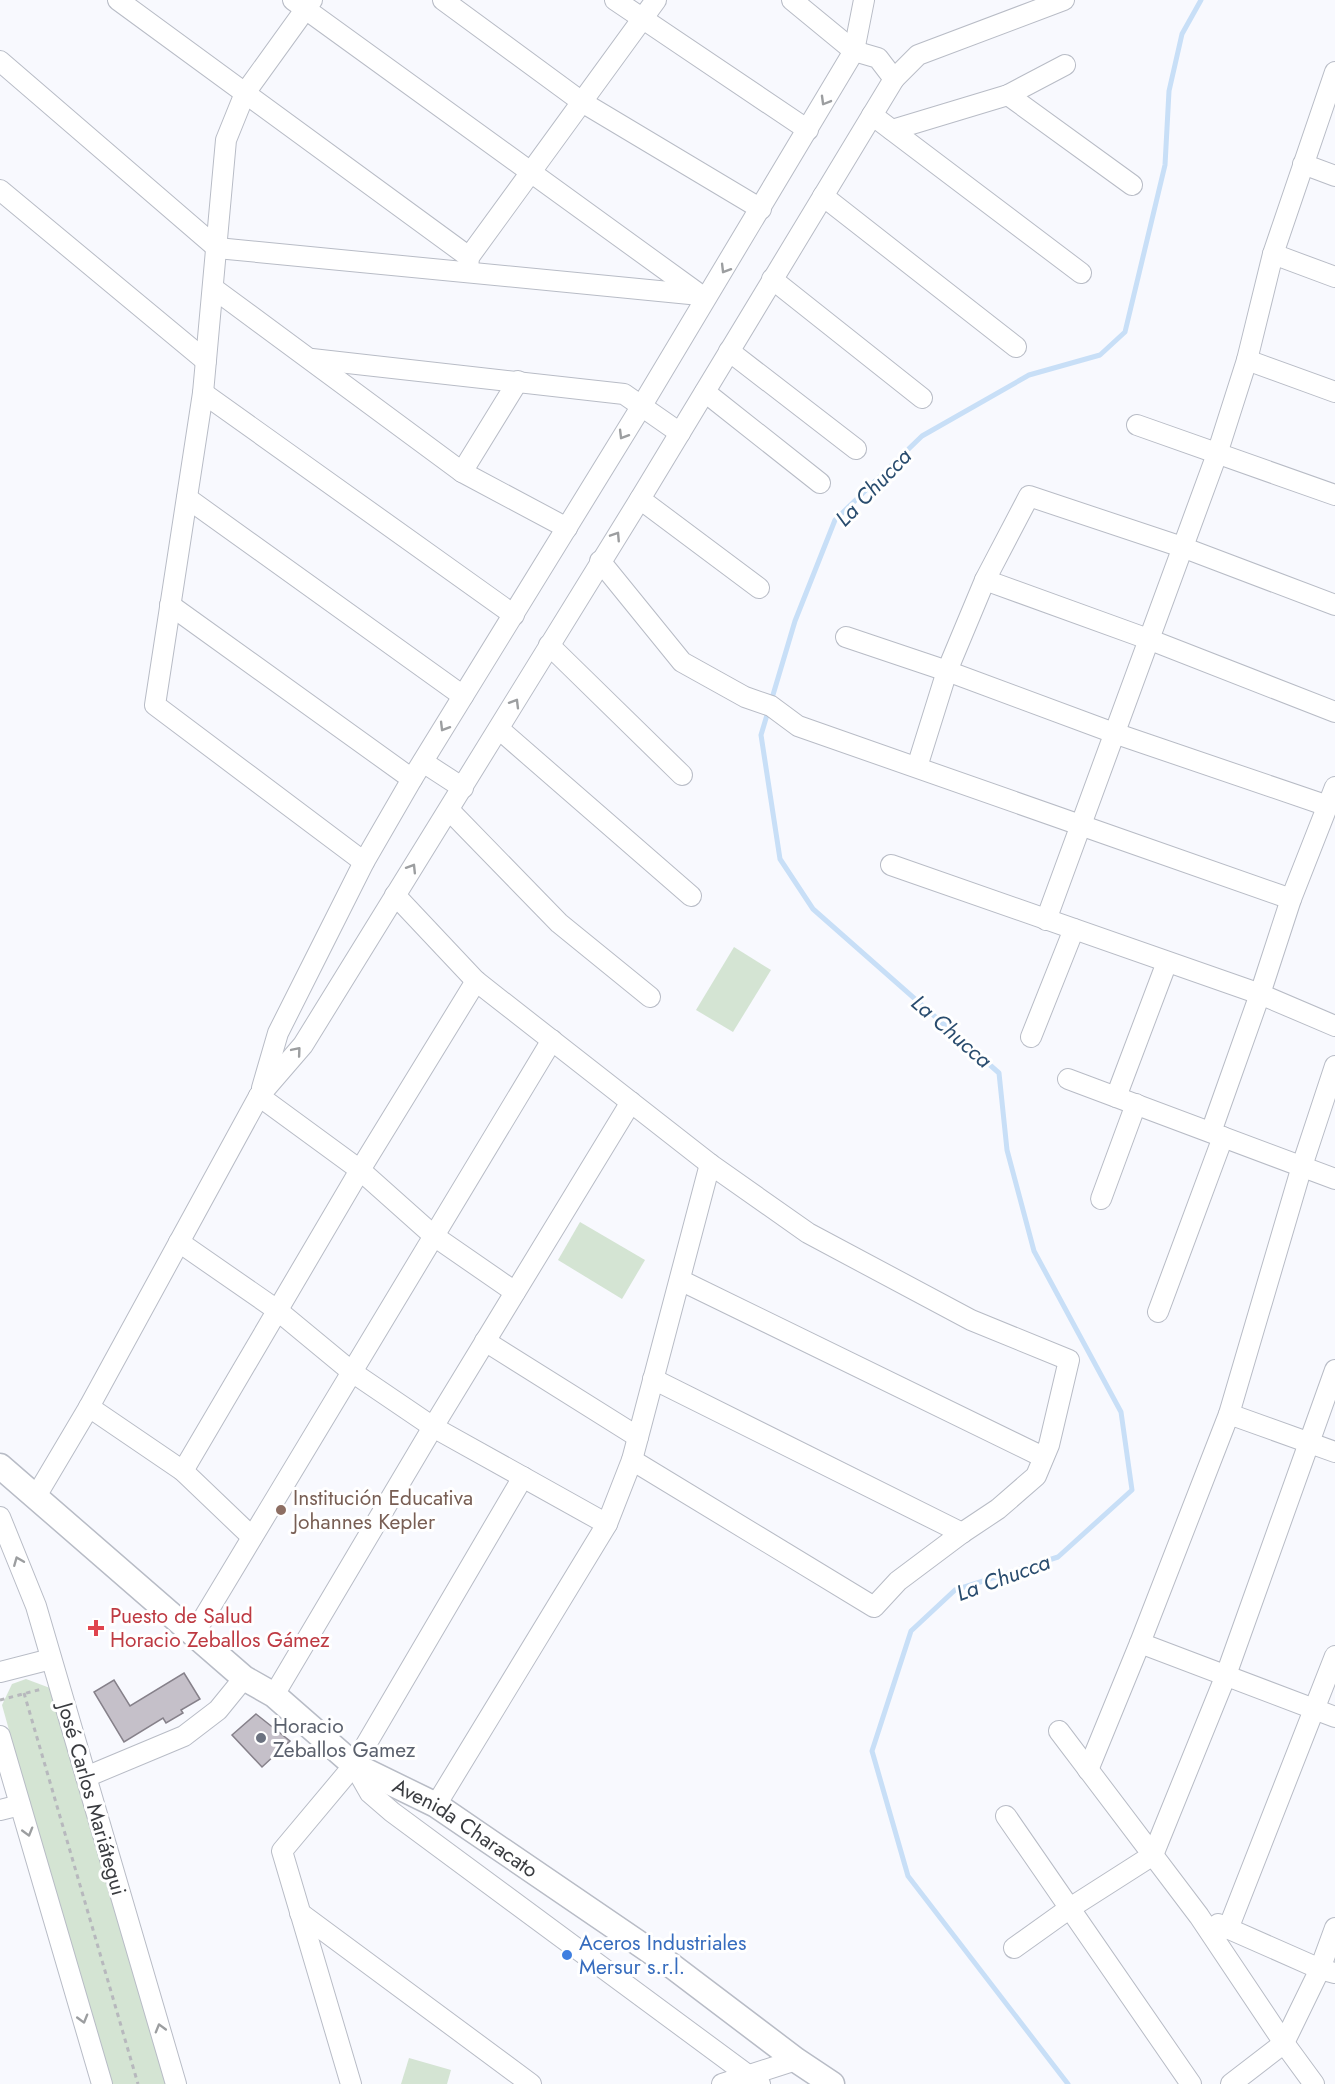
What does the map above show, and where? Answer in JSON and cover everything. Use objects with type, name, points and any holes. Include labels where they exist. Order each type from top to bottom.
[{"type":"main road","name":"Avenida Characato","points":[[0,1466],[244,1678],[274,1695],[354,1765],[436,1805],[672,1966],[796,2060],[832,2084]]},
{"type":"street","points":[[118,0],[245,93],[468,265]]},
{"type":"street","points":[[443,0],[582,102],[761,209]]},
{"type":"street","points":[[615,0],[808,130]]},
{"type":"street","points":[[468,265],[530,172],[656,0]]},
{"type":"street","points":[[792,0],[854,51],[878,58],[894,79]]},
{"type":"street","points":[[35,1498],[88,1407],[259,1096],[278,1033],[364,862],[412,779],[641,407],[703,297],[761,209],[854,51],[864,0]]},
{"type":"street","points":[[259,1096],[303,1045],[640,499],[894,79],[918,55],[1064,0]]},
{"type":"street","points":[[364,862],[155,705],[203,393],[226,140],[245,93],[304,3],[530,172],[703,297]]},
{"type":"street","points":[[0,61],[217,248],[468,265],[703,297]]},
{"type":"street","points":[[892,130],[1008,95],[1065,65]]},
{"type":"street","points":[[1046,920],[1217,454],[1247,360],[1272,254],[1335,74]]},
{"type":"street","points":[[1008,95],[1132,185]]},
{"type":"street","points":[[872,115],[1081,273]]},
{"type":"street","points":[[1303,164],[1335,176]]},
{"type":"street","points":[[0,190],[206,361]]},
{"type":"street","points":[[823,196],[1016,347]]},
{"type":"street","points":[[1272,254],[1335,277]]},
{"type":"street","points":[[772,279],[922,398]]},
{"type":"street","points":[[213,288],[462,472],[567,528]]},
{"type":"street","points":[[729,351],[856,449]]},
{"type":"street","points":[[309,359],[624,394],[680,433]]},
{"type":"street","points":[[1247,360],[1335,392]]},
{"type":"street","points":[[462,472],[518,381]]},
{"type":"street","points":[[705,392],[820,483]]},
{"type":"street","points":[[203,393],[514,615]]},
{"type":"street","points":[[1137,425],[1335,495]]},
{"type":"street","points":[[917,767],[947,671],[985,580],[1029,496],[1182,547],[1335,605]]},
{"type":"street","points":[[187,498],[463,696]]},
{"type":"street","points":[[640,499],[759,588]]},
{"type":"street","points":[[600,561],[682,662],[745,697],[771,706],[798,726],[1291,899]]},
{"type":"street","points":[[985,580],[1148,639],[1335,712]]},
{"type":"street","points":[[170,605],[412,779]]},
{"type":"street","points":[[846,637],[947,671],[1114,733],[1331,796],[1291,899],[1217,1135],[1158,1312]]},
{"type":"street","points":[[549,645],[682,775]]},
{"type":"street","points":[[499,729],[691,896]]},
{"type":"street","points":[[423,762],[463,788]]},
{"type":"street","points":[[448,810],[559,923],[650,997]]},
{"type":"street","points":[[891,865],[1260,994],[1335,1026]]},
{"type":"street","points":[[395,895],[476,981],[710,1164],[808,1233],[971,1320],[1069,1360],[1049,1445],[1036,1476],[998,1509],[898,1581],[874,1607],[632,1460]]},
{"type":"street","points":[[1031,1037],[1074,929]]},
{"type":"street","points":[[1116,1096],[1167,962]]},
{"type":"street","points":[[183,1471],[360,1170],[476,981]]},
{"type":"street","points":[[194,1634],[552,1040]]},
{"type":"street","points":[[1088,1770],[1229,1414],[1302,1167],[1335,1066]]},
{"type":"street","points":[[1068,1079],[1335,1179]]},
{"type":"street","points":[[259,1096],[360,1170],[434,1236],[515,1292]]},
{"type":"street","points":[[274,1695],[433,1427],[631,1102]]},
{"type":"street","points":[[1101,1199],[1136,1104]]},
{"type":"street","points":[[436,1805],[607,1524],[632,1460],[710,1164]]},
{"type":"street","points":[[179,1242],[278,1311],[352,1372],[433,1427],[607,1524]]},
{"type":"street","points":[[680,1280],[1043,1457]]},
{"type":"street","points":[[485,1341],[638,1437]]},
{"type":"street","points":[[1014,1948],[1070,1908],[1153,1855],[1226,1675],[1335,1370]]},
{"type":"street","points":[[653,1379],[962,1533]]},
{"type":"street","points":[[88,1407],[183,1471],[252,1537]]},
{"type":"street","points":[[1229,1414],[1335,1452]]},
{"type":"street","points":[[351,2084],[282,1851],[354,1765],[523,1477]]},
{"type":"street","name":"José Carlos Mariátegui","points":[[0,1516],[36,1606],[176,2084]]},
{"type":"street","points":[[1140,1643],[1335,1717]]},
{"type":"street","points":[[1228,1929],[1335,1656]]},
{"type":"street","points":[[0,1672],[51,1659]]},
{"type":"street","points":[[86,1777],[184,1736],[218,1710],[244,1678]]},
{"type":"street","points":[[1059,1731],[1199,1916],[1314,2084]]},
{"type":"street","points":[[0,1736],[102,2084]]},
{"type":"street","points":[[354,1765],[370,1793],[392,1812],[755,2080]]},
{"type":"street","points":[[0,1810],[20,1804]]},
{"type":"street","points":[[1006,1816],[1191,2084]]},
{"type":"street","points":[[300,1913],[531,2084]]},
{"type":"street","points":[[1199,1916],[1328,1971]]},
{"type":"street","points":[[1231,2084],[1284,2043],[1328,1971],[1335,1928]]},
{"type":"street","points":[[722,2084],[755,2080],[796,2060]]},
{"type":"path","points":[[0,1700],[58,1685]]},
{"type":"path","points":[[24,1693],[138,2084]]},
{"type":"green space","points":[[734,947],[771,970],[733,1032],[696,1010]]},
{"type":"green space","points":[[580,1222],[645,1260],[622,1299],[558,1260]]},
{"type":"green space","points":[[26,1679],[50,1688],[106,1870],[166,2084],[111,2084],[81,1987],[2,1705],[12,1684]]},
{"type":"green space","points":[[409,2058],[451,2070],[447,2084],[401,2084]]},
{"type":"building","points":[[184,1673],[200,1699],[181,1710],[183,1713],[166,1723],[163,1718],[124,1742],[94,1692],[114,1680],[130,1706]]},
{"type":"building","name":"Horacio Zeballos Gamez","points":[[256,1714],[290,1741],[262,1767],[232,1735]]},
{"type":"waterway","name":"La Chucca","points":[[1068,2084],[908,1876],[872,1751],[911,1631],[955,1590],[1058,1557],[1132,1490],[1121,1412],[1034,1251],[1007,1150],[999,1073],[813,909],[780,859],[761,735],[795,621],[835,520],[922,436],[1029,375],[1100,355],[1125,332],[1165,165],[1169,91],[1182,34],[1201,0]]},
{"type":"place","name":"Institución Educativa Johannes Kepler","points":[[281,1510]]},
{"type":"place","name":"Puesto de Salud Horacio Zeballos Gámez","points":[[96,1628]]},
{"type":"place","name":"Horacio Zeballos Gamez","points":[[261,1738]]},
{"type":"place","name":"Aceros Industriales Mersur s.r.l.","points":[[567,1955]]}]
